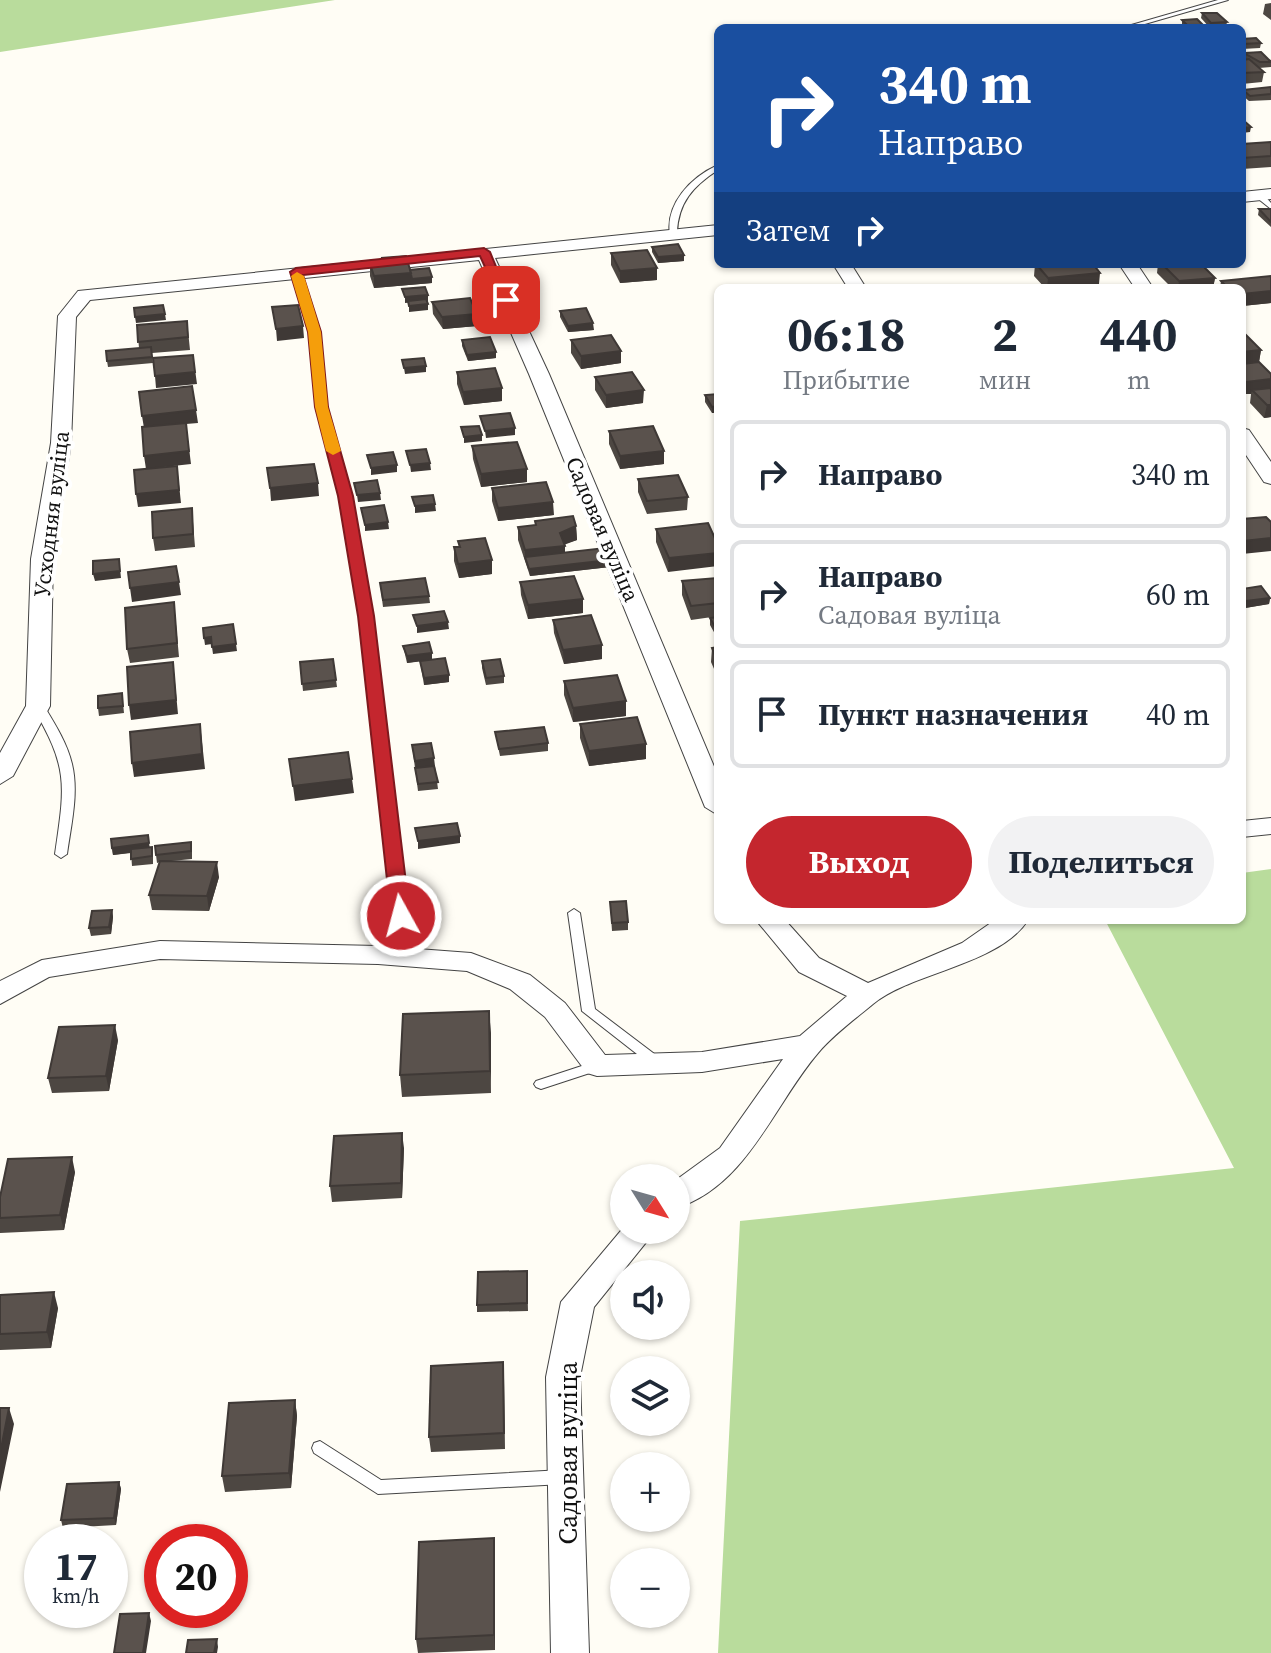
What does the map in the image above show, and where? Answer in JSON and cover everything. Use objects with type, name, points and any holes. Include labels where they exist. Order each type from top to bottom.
[{"type":"street","points":[[296,272],[714,230]]},
{"type":"street","name":"Садовая вуліца","points":[[484,252],[539,374],[714,797]]},
{"type":"street","name":"Усходняя вуліца","points":[[0,776],[38,706],[42,559],[61,443],[67,316],[84,295],[296,272]]},
{"type":"street","points":[[1246,440],[1271,478]]},
{"type":"street","points":[[1246,829],[1271,826]]},
{"type":"street","points":[[773,924],[809,965],[867,994]]},
{"type":"street","points":[[690,1186],[731,1156],[808,1045],[867,994],[972,949],[1008,924]]},
{"type":"street","points":[[0,994],[42,969],[160,950],[422,958],[471,962],[520,982],[555,1010],[597,1066],[662,1066],[808,1045]]},
{"type":"street","name":"Садовая вуліца","points":[[570,1653],[563,1377],[578,1302],[628,1244]]},
{"type":"lane","points":[[1138,24],[1225,0]]},
{"type":"lane","points":[[673,233],[673,214],[684,192],[714,170]]},
{"type":"lane","points":[[296,272],[314,332],[322,407],[346,496],[366,616],[401,916],[422,958]]},
{"type":"lane","points":[[38,706],[63,745],[71,781],[61,854]]},
{"type":"lane","points":[[574,913],[589,1011],[662,1066]]},
{"type":"lane","points":[[541,1084],[597,1066]]},
{"type":"lane","points":[[320,1448],[378,1487],[567,1476]]},
{"type":"green space","points":[[0,0],[335,0],[0,52]]},
{"type":"green space","points":[[1271,869],[1271,1653],[718,1653],[740,1221],[1234,1168],[1107,924],[1246,924],[1246,872]]},
{"type":"building","points":[[1202,13],[1217,13],[1227,22],[1211,23]]},
{"type":"building","points":[[1197,19],[1202,24],[1186,24],[1182,20]]},
{"type":"building","points":[[1256,38],[1261,43],[1246,44],[1246,39]]},
{"type":"building","points":[[1261,52],[1271,62],[1260,62],[1246,53]]},
{"type":"building","points":[[1246,59],[1249,59],[1264,72],[1246,73]]},
{"type":"building","points":[[1271,87],[1271,94],[1250,96],[1246,90]]},
{"type":"building","points":[[1271,142],[1271,156],[1246,158],[1246,144]]},
{"type":"building","points":[[1259,209],[1271,209],[1271,222]]},
{"type":"building","points":[[678,244],[684,255],[658,257],[652,247]]},
{"type":"building","points":[[647,250],[657,268],[620,271],[611,253]]},
{"type":"building","points":[[406,256],[411,273],[374,276],[370,264],[383,263],[382,258]]},
{"type":"building","points":[[429,268],[432,277],[412,279],[410,270]]},
{"type":"building","points":[[1039,268],[1096,268],[1100,273],[1048,278]]},
{"type":"building","points":[[1166,268],[1205,268],[1215,278],[1179,281]]},
{"type":"building","points":[[1271,276],[1271,291],[1246,294],[1246,284],[1224,284],[1221,281]]},
{"type":"building","points":[[425,287],[428,295],[405,297],[402,289]]},
{"type":"building","points":[[470,298],[477,314],[442,317],[432,302]]},
{"type":"building","points":[[426,299],[428,304],[409,306],[408,301]]},
{"type":"building","points":[[163,305],[165,314],[135,317],[134,308]]},
{"type":"building","points":[[298,305],[303,326],[276,329],[272,307]]},
{"type":"building","points":[[586,308],[593,323],[568,326],[560,311]]},
{"type":"building","points":[[187,321],[188,337],[138,342],[137,325]]},
{"type":"building","points":[[611,335],[621,351],[581,356],[571,340]]},
{"type":"building","points":[[1246,335],[1261,350],[1246,352]]},
{"type":"building","points":[[490,337],[496,352],[467,355],[462,340]]},
{"type":"building","points":[[151,347],[152,357],[107,361],[106,351]]},
{"type":"building","points":[[193,355],[195,372],[155,376],[153,358]]},
{"type":"building","points":[[424,358],[426,366],[404,368],[402,360]]},
{"type":"building","points":[[1259,362],[1271,374],[1271,379],[1246,382],[1246,364]]},
{"type":"building","points":[[495,368],[502,388],[463,392],[457,372]]},
{"type":"building","points":[[632,372],[644,390],[606,395],[595,377]]},
{"type":"building","points":[[192,386],[196,410],[142,416],[139,392]]},
{"type":"building","points":[[1271,388],[1271,405],[1267,405],[1252,390]]},
{"type":"building","points":[[714,394],[714,407],[712,407],[705,395]]},
{"type":"building","points":[[510,413],[515,428],[485,431],[480,416]]},
{"type":"building","points":[[186,423],[189,451],[144,456],[142,427]]},
{"type":"building","points":[[479,426],[482,435],[464,437],[461,427]]},
{"type":"building","points":[[653,426],[664,451],[620,456],[609,431]]},
{"type":"building","points":[[517,442],[527,469],[481,474],[472,446]]},
{"type":"building","points":[[426,449],[430,463],[410,465],[406,451]]},
{"type":"building","points":[[393,452],[397,465],[371,468],[367,455]]},
{"type":"building","points":[[314,464],[318,483],[270,488],[267,468]]},
{"type":"building","points":[[177,466],[179,490],[136,494],[134,470]]},
{"type":"building","points":[[678,475],[688,497],[647,501],[638,479]]},
{"type":"building","points":[[377,480],[380,493],[357,495],[354,483]]},
{"type":"building","points":[[546,482],[553,502],[498,508],[492,488]]},
{"type":"building","points":[[433,495],[435,504],[415,506],[412,497]]},
{"type":"building","points":[[384,505],[388,522],[365,525],[361,508]]},
{"type":"building","points":[[192,508],[193,534],[153,538],[152,512]]},
{"type":"building","points":[[573,516],[576,526],[560,533],[565,546],[525,550],[518,527],[536,525],[535,521]]},
{"type":"building","points":[[1266,517],[1271,522],[1271,538],[1246,541],[1246,519]]},
{"type":"building","points":[[708,523],[714,536],[714,553],[669,558],[656,529]]},
{"type":"building","points":[[485,538],[492,560],[458,564],[454,547],[460,547],[458,541]]},
{"type":"building","points":[[605,548],[610,560],[529,569],[525,557]]},
{"type":"building","points":[[119,559],[120,571],[93,574],[93,561]]},
{"type":"building","points":[[176,566],[179,582],[130,588],[128,572]]},
{"type":"building","points":[[574,576],[583,599],[528,605],[520,582]]},
{"type":"building","points":[[425,578],[429,596],[383,600],[380,583]]},
{"type":"building","points":[[714,578],[714,603],[691,606],[682,581]]},
{"type":"building","points":[[1261,586],[1270,598],[1246,601],[1246,588]]},
{"type":"building","points":[[174,602],[177,643],[127,649],[125,608]]},
{"type":"building","points":[[444,611],[448,622],[417,626],[413,615]]},
{"type":"building","points":[[591,615],[602,645],[563,650],[553,620]]},
{"type":"building","points":[[233,624],[236,644],[212,647],[211,637],[204,638],[203,628]]},
{"type":"building","points":[[429,642],[432,653],[407,656],[403,646]]},
{"type":"building","points":[[445,658],[449,675],[424,678],[420,661]]},
{"type":"building","points":[[333,659],[336,680],[302,684],[300,662]]},
{"type":"building","points":[[500,659],[504,676],[486,678],[482,661]]},
{"type":"building","points":[[173,662],[176,700],[129,705],[127,667]]},
{"type":"building","points":[[617,675],[626,701],[573,708],[564,681]]},
{"type":"building","points":[[122,693],[123,706],[98,708],[98,696]]},
{"type":"building","points":[[637,717],[646,744],[589,751],[580,724]]},
{"type":"building","points":[[200,724],[202,754],[132,763],[130,732]]},
{"type":"building","points":[[544,727],[548,743],[499,749],[495,732]]},
{"type":"building","points":[[431,743],[434,758],[415,761],[412,745]]},
{"type":"building","points":[[348,752],[352,779],[293,786],[289,759]]},
{"type":"building","points":[[434,766],[438,782],[418,784],[415,768]]},
{"type":"building","points":[[457,823],[460,836],[418,841],[415,828]]},
{"type":"building","points":[[148,835],[149,843],[112,848],[111,839]]},
{"type":"building","points":[[191,842],[191,851],[156,855],[155,846]]},
{"type":"building","points":[[152,847],[152,856],[131,859],[131,849]]},
{"type":"building","points":[[160,861],[217,862],[207,896],[149,895]]},
{"type":"building","points":[[626,901],[628,922],[612,923],[610,902]]},
{"type":"building","points":[[112,910],[109,927],[89,928],[92,911]]},
{"type":"building","points":[[489,1011],[490,1071],[400,1075],[403,1014]]},
{"type":"building","points":[[115,1025],[106,1076],[48,1078],[59,1027]]},
{"type":"building","points":[[402,1133],[401,1183],[330,1186],[334,1136]]},
{"type":"building","points":[[72,1157],[60,1215],[0,1218],[0,1197],[8,1159]]},
{"type":"building","points":[[527,1271],[527,1303],[477,1305],[478,1272]]},
{"type":"building","points":[[54,1292],[47,1332],[0,1334],[0,1295]]},
{"type":"building","points":[[503,1362],[504,1433],[429,1437],[431,1366]]},
{"type":"building","points":[[295,1400],[289,1473],[222,1476],[229,1403]]},
{"type":"building","points":[[0,1408],[9,1408],[0,1454]]},
{"type":"building","points":[[119,1482],[114,1518],[61,1520],[67,1484]]},
{"type":"building","points":[[494,1538],[494,1635],[416,1639],[419,1542]]},
{"type":"building","points":[[144,1613],[144,1628],[147,1628],[143,1653],[114,1653],[118,1628],[128,1628],[128,1614]]},
{"type":"building","points":[[217,1639],[214,1653],[186,1653],[188,1640]]},
{"type":"slow traffic","points":[[297,276],[314,332],[322,407],[333,451]]},
{"type":"route","points":[[401,916],[366,616],[346,496],[322,407],[314,332],[296,272],[484,252],[506,300]]}]
